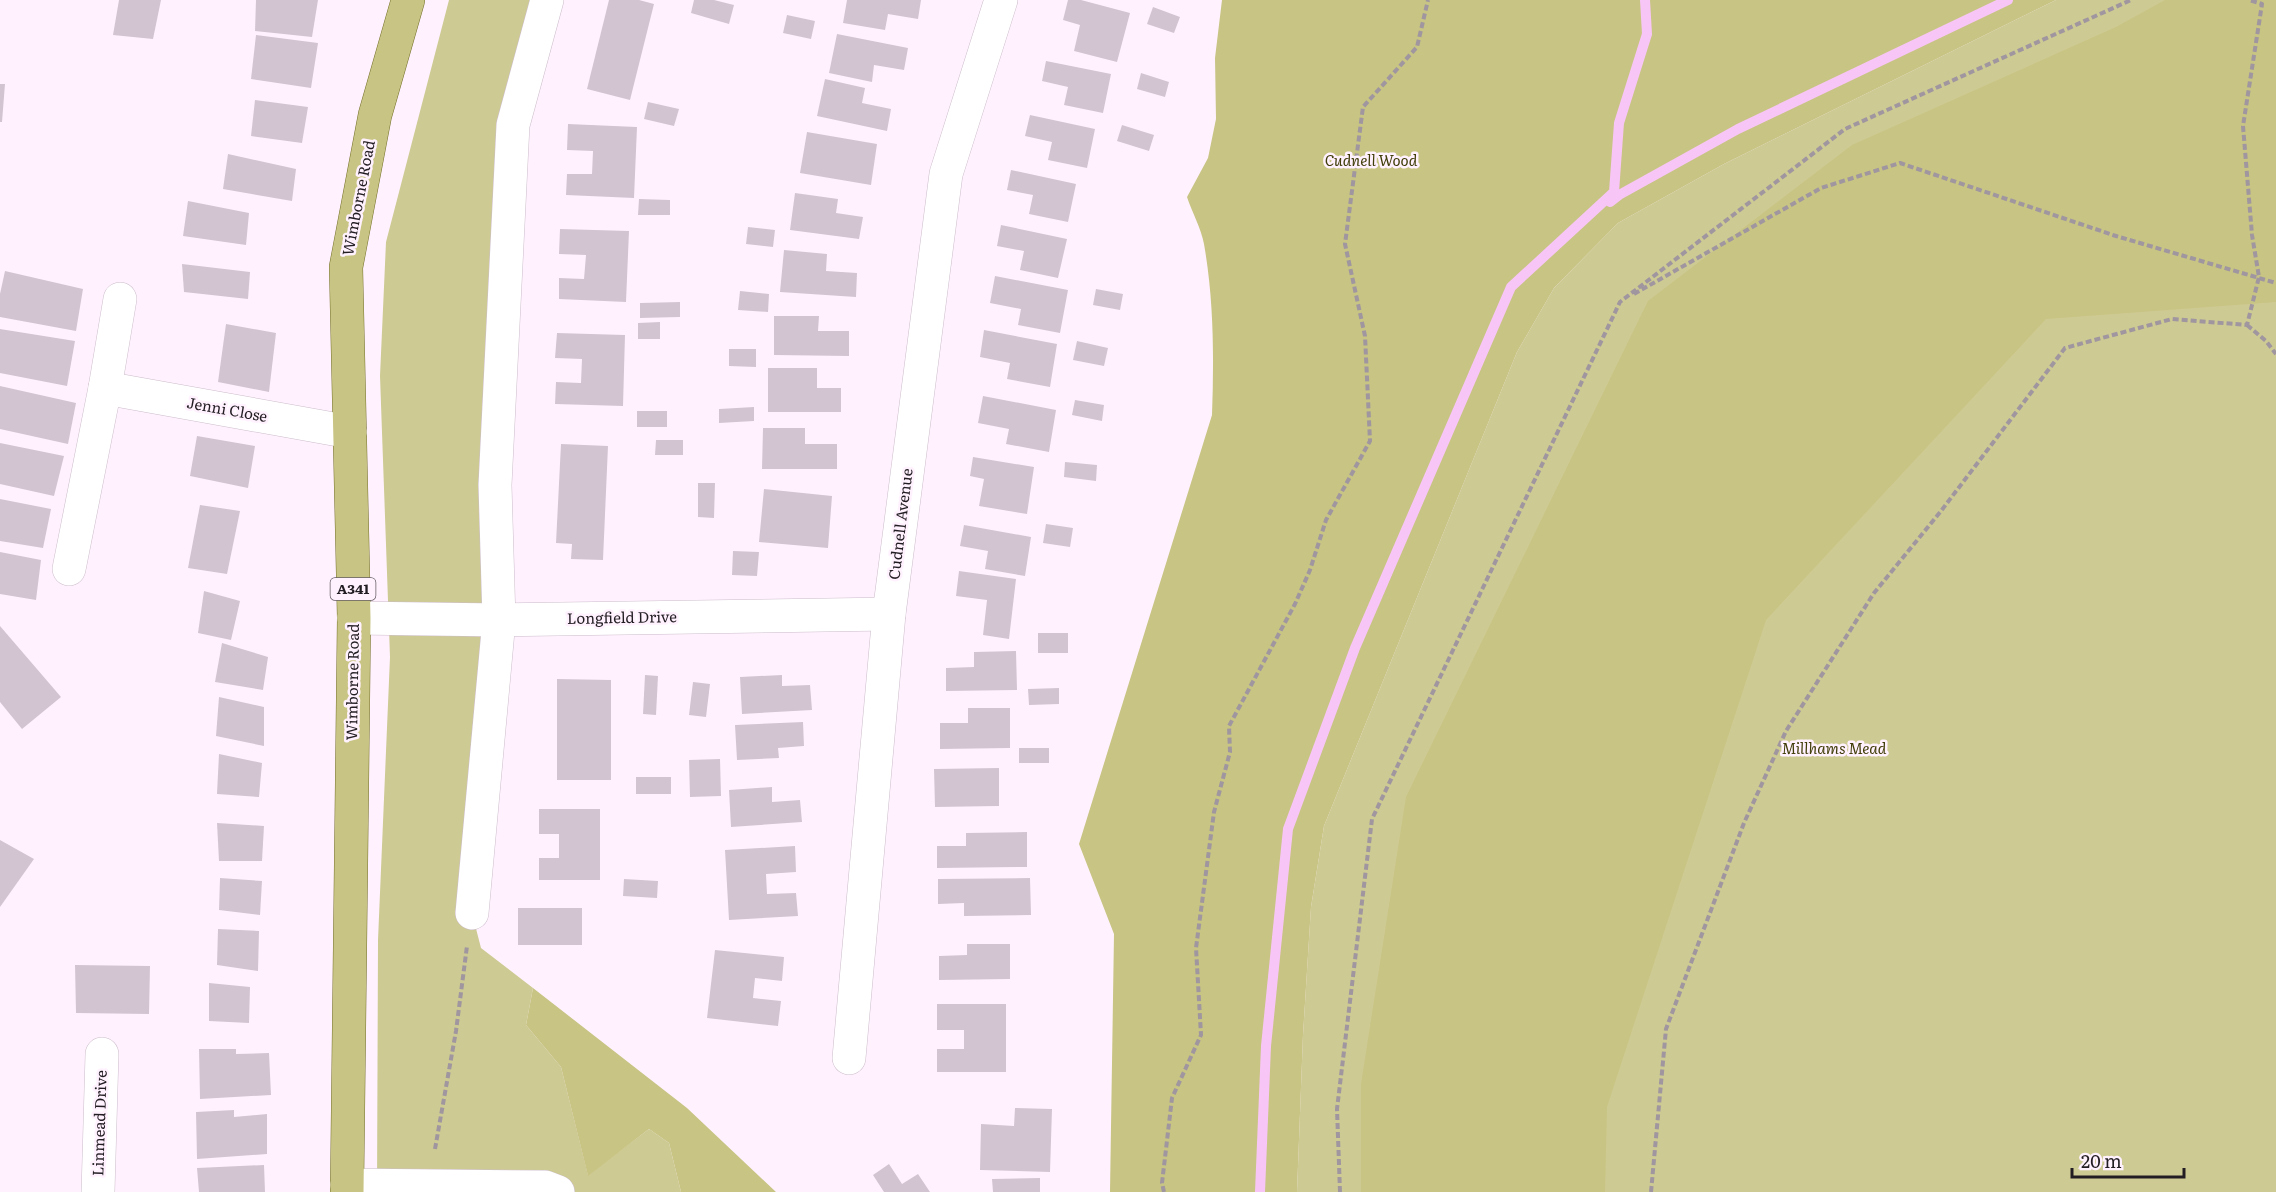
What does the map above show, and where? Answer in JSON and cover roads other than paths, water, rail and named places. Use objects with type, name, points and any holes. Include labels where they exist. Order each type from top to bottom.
[{"type":"main road","name":"Wimborne Road","points":[[347,1189],[354,618],[346,267],[375,116],[408,0]]},
{"type":"street","points":[[472,913],[499,620],[495,485],[513,125],[547,0]]},
{"type":"street","name":"Cudnell Avenue","points":[[849,1058],[889,614],[946,174],[1001,0]]},
{"type":"street","points":[[69,569],[120,299]]},
{"type":"street","name":"Jenni Close","points":[[105,388],[350,432]]},
{"type":"street","name":"Longfield Drive","points":[[354,618],[499,620],[889,614]]},
{"type":"street","name":"Linmead Drive","points":[[98,1192],[102,1054]]},
{"type":"street","points":[[347,1189],[429,1185],[545,1187],[558,1192]]},
{"type":"waterway","points":[[1260,1192],[1266,1046],[1288,829],[1355,648],[1511,287],[1614,192],[1619,123],[1647,34],[1645,0]]},
{"type":"waterway","points":[[1610,202],[1738,129],[2008,0]]},
{"type":"park label","name":"Cudnell Wood","points":[[1371,161]]},
{"type":"park label","name":"Millhams Mead","points":[[1834,749]]}]
